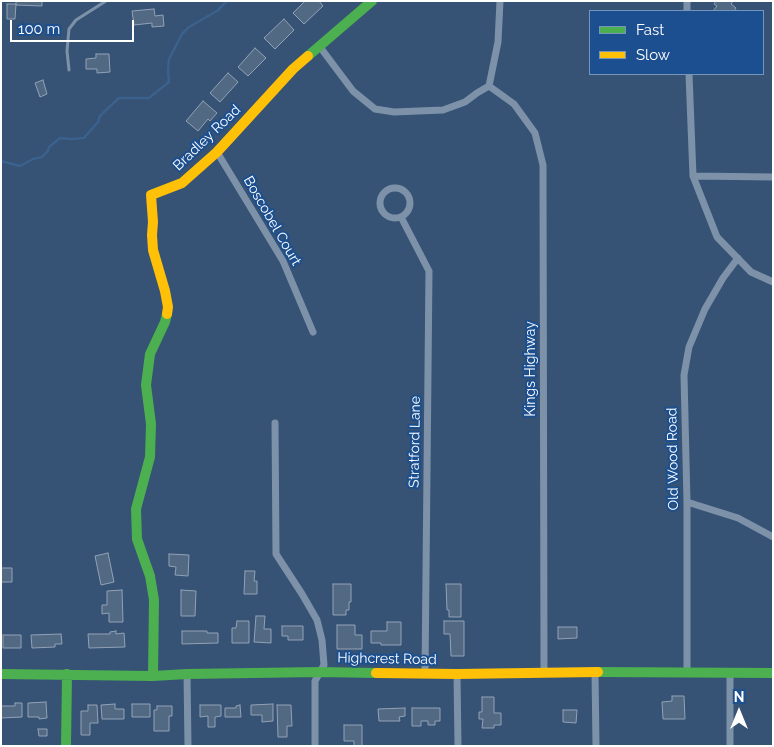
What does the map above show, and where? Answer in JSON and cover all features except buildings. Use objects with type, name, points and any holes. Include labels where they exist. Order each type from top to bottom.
[{"type":"street","name":"Bradley Road","points":[[153,676],[154,600],[150,576],[138,539],[136,509],[150,457],[151,424],[146,385],[150,354],[165,322],[168,306],[153,250],[151,195],[182,183],[217,152],[293,69],[372,1]]},
{"type":"street","points":[[320,47],[353,91],[375,109],[394,112],[443,110],[465,102],[490,86],[498,42],[500,1]]},
{"type":"street","points":[[689,75],[694,176],[717,237],[751,272],[773,282]]},
{"type":"street","name":"Kings Highway","points":[[490,86],[514,104],[535,133],[543,165],[544,673]]},
{"type":"street","name":"Boscobel Court","points":[[217,152],[283,261],[312,332]]},
{"type":"street","points":[[694,176],[773,177]]},
{"type":"street","points":[[390,188],[400,189],[405,192],[410,200],[408,210],[401,217],[391,218],[386,216],[380,208],[379,203],[382,194],[390,188]]},
{"type":"street","name":"Stratford Lane","points":[[401,217],[429,271],[425,673]]},
{"type":"street","name":"Old Wood Road","points":[[687,673],[687,502],[684,375],[689,347],[705,310],[723,278],[738,258]]},
{"type":"street","points":[[275,423],[276,554],[317,620],[322,640],[324,665],[315,681],[315,746]]},
{"type":"street","points":[[687,502],[738,518],[773,537]]},
{"type":"street","name":"Highcrest Road","points":[[1,674],[153,676],[320,672],[457,674],[595,672],[773,673]]},
{"type":"street","points":[[595,672],[596,746]]},
{"type":"street","points":[[730,673],[730,746]]},
{"type":"street","points":[[66,746],[67,674]]},
{"type":"street","points":[[187,674],[188,746]]},
{"type":"street","points":[[457,674],[458,746]]},
{"type":"lane","points":[[69,70],[69,29],[76,20],[106,1]]},
{"type":"waterway","points":[[1,161],[20,166],[33,159],[42,157],[49,147],[60,138],[84,138],[98,122],[100,116],[119,98],[149,98],[169,82],[169,59],[182,34],[189,27],[217,11],[227,1]]},
{"type":"traffic: fast","points":[[308,56],[372,1]]},
{"type":"traffic: fast","points":[[153,676],[154,600],[150,576],[137,539],[136,509],[150,457],[151,424],[146,385],[150,354],[167,314]]},
{"type":"traffic: fast","points":[[1,674],[153,676],[320,672],[376,673]]},
{"type":"traffic: fast","points":[[598,672],[773,673]]},
{"type":"traffic: fast","points":[[66,746],[67,674]]},
{"type":"traffic: slow","points":[[167,314],[168,307],[165,291],[153,250],[151,195],[182,183],[217,152],[293,69],[308,56]]},
{"type":"traffic: slow","points":[[376,673],[598,672]]}]
